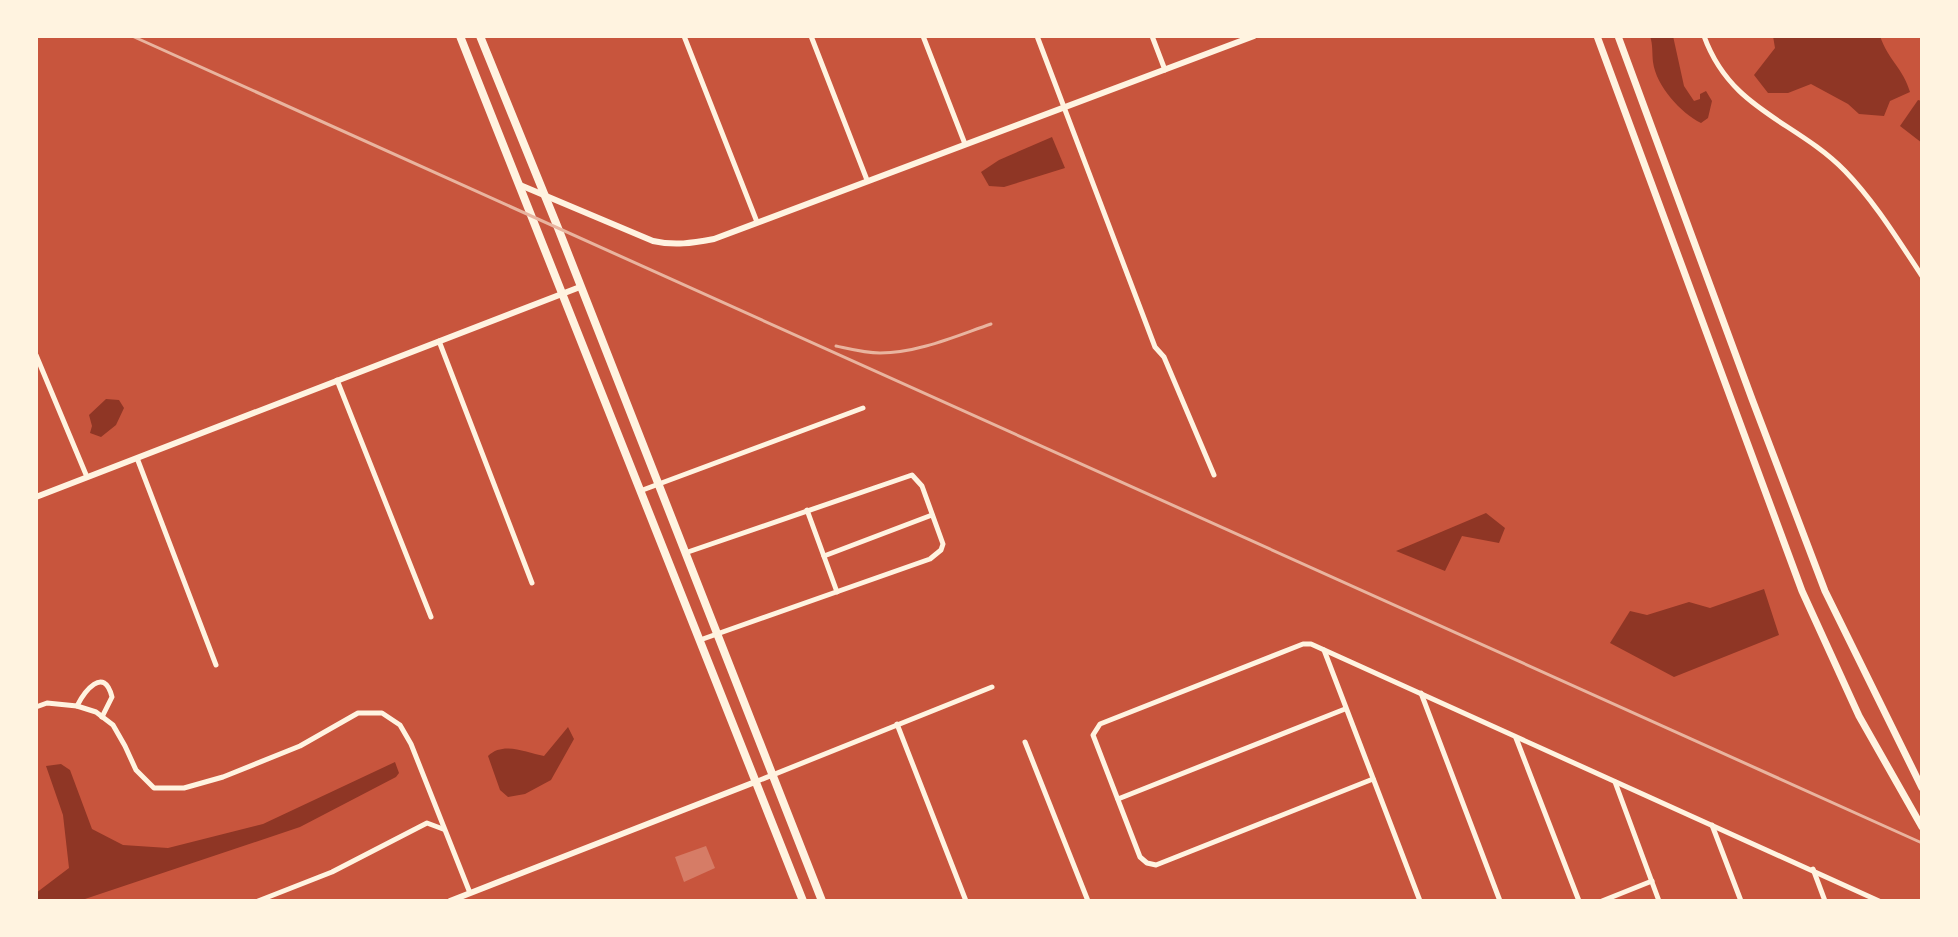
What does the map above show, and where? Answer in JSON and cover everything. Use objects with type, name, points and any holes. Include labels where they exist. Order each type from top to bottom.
[{"type":"main road","points":[[460,36],[803,901]]},
{"type":"main road","points":[[1597,36],[1802,591],[1859,716],[1922,827]]},
{"type":"main road","points":[[1618,36],[1825,591],[1922,788]]},
{"type":"main road","points":[[464,47],[481,38],[822,901]]},
{"type":"street","points":[[684,36],[757,222]]},
{"type":"street","points":[[811,36],[867,180]]},
{"type":"street","points":[[923,36],[965,144]]},
{"type":"street","points":[[1037,36],[1155,347],[1164,357],[1214,475]]},
{"type":"street","points":[[1152,36],[1165,70]]},
{"type":"street","points":[[520,185],[629,232],[674,246],[714,239],[1254,36]]},
{"type":"street","points":[[1704,36],[1720,71],[1746,99],[1843,169],[1869,199],[1922,276]]},
{"type":"street","points":[[36,497],[580,287]]},
{"type":"street","points":[[439,340],[532,583]]},
{"type":"street","points":[[36,355],[87,477]]},
{"type":"street","points":[[337,380],[431,617]]},
{"type":"street","points":[[639,491],[863,408]]},
{"type":"street","points":[[136,457],[216,665]]},
{"type":"street","points":[[685,553],[912,475],[922,486],[943,544],[937,556],[699,640]]},
{"type":"street","points":[[807,510],[837,592]]},
{"type":"street","points":[[824,556],[932,515]]},
{"type":"street","points":[[1373,779],[1156,865],[1140,857],[1093,735],[1100,724],[1303,644],[1311,644],[1879,901]]},
{"type":"street","points":[[1324,650],[1420,901]]},
{"type":"street","points":[[77,706],[88,687],[95,683],[104,684],[112,697],[102,717]]},
{"type":"street","points":[[450,901],[992,687]]},
{"type":"street","points":[[1421,693],[1500,901]]},
{"type":"street","points":[[36,707],[47,703],[77,706],[96,712],[113,725],[136,770],[154,788],[184,788],[223,777],[300,746],[358,713],[382,713],[400,725],[411,744],[470,893]]},
{"type":"street","points":[[1118,799],[1345,709]]},
{"type":"street","points":[[897,724],[966,901]]},
{"type":"street","points":[[1516,738],[1579,901]]},
{"type":"street","points":[[1025,742],[1088,901]]},
{"type":"street","points":[[1614,782],[1659,901]]},
{"type":"street","points":[[258,901],[332,872],[427,823],[443,829]]},
{"type":"street","points":[[1712,825],[1741,901]]},
{"type":"street","points":[[1813,869],[1825,901]]},
{"type":"street","points":[[1602,901],[1652,881]]},
{"type":"shaded area","points":[[1650,36],[1673,36],[1684,86],[1694,101],[1706,91],[1712,101],[1708,118],[1701,123],[1685,113],[1664,89],[1655,71]]},
{"type":"shaded area","points":[[1773,36],[1880,36],[1910,92],[1890,101],[1884,116],[1859,114],[1848,104],[1811,84],[1788,93],[1768,93],[1754,75],[1775,48]]},
{"type":"shaded area","points":[[1918,100],[1922,101],[1922,143],[1900,126]]},
{"type":"shaded area","points":[[1052,137],[1065,168],[1004,187],[989,186],[981,172],[999,160]]},
{"type":"shaded area","points":[[106,399],[119,400],[124,408],[116,425],[101,437],[90,433],[89,415]]},
{"type":"shaded area","points":[[1486,513],[1505,528],[1499,543],[1462,536],[1445,571],[1396,551]]},
{"type":"shaded area","points":[[1764,589],[1779,635],[1674,677],[1610,643],[1630,611],[1647,615],[1689,602],[1710,608]]},
{"type":"shaded area","points":[[568,727],[574,739],[551,780],[525,794],[508,797],[500,790],[488,756],[508,749],[544,756]]},
{"type":"shaded area","points":[[395,762],[399,773],[396,777],[300,827],[79,901],[36,901],[36,893],[69,868],[63,815],[46,766],[61,764],[70,770],[92,829],[123,845],[168,848],[263,824]]},
{"type":"building","points":[[706,846],[715,868],[684,882],[675,857]]},
{"type":"railway","points":[[132,36],[1922,843]]},
{"type":"railway","points":[[836,346],[869,352],[894,352],[937,343],[991,324]]}]
